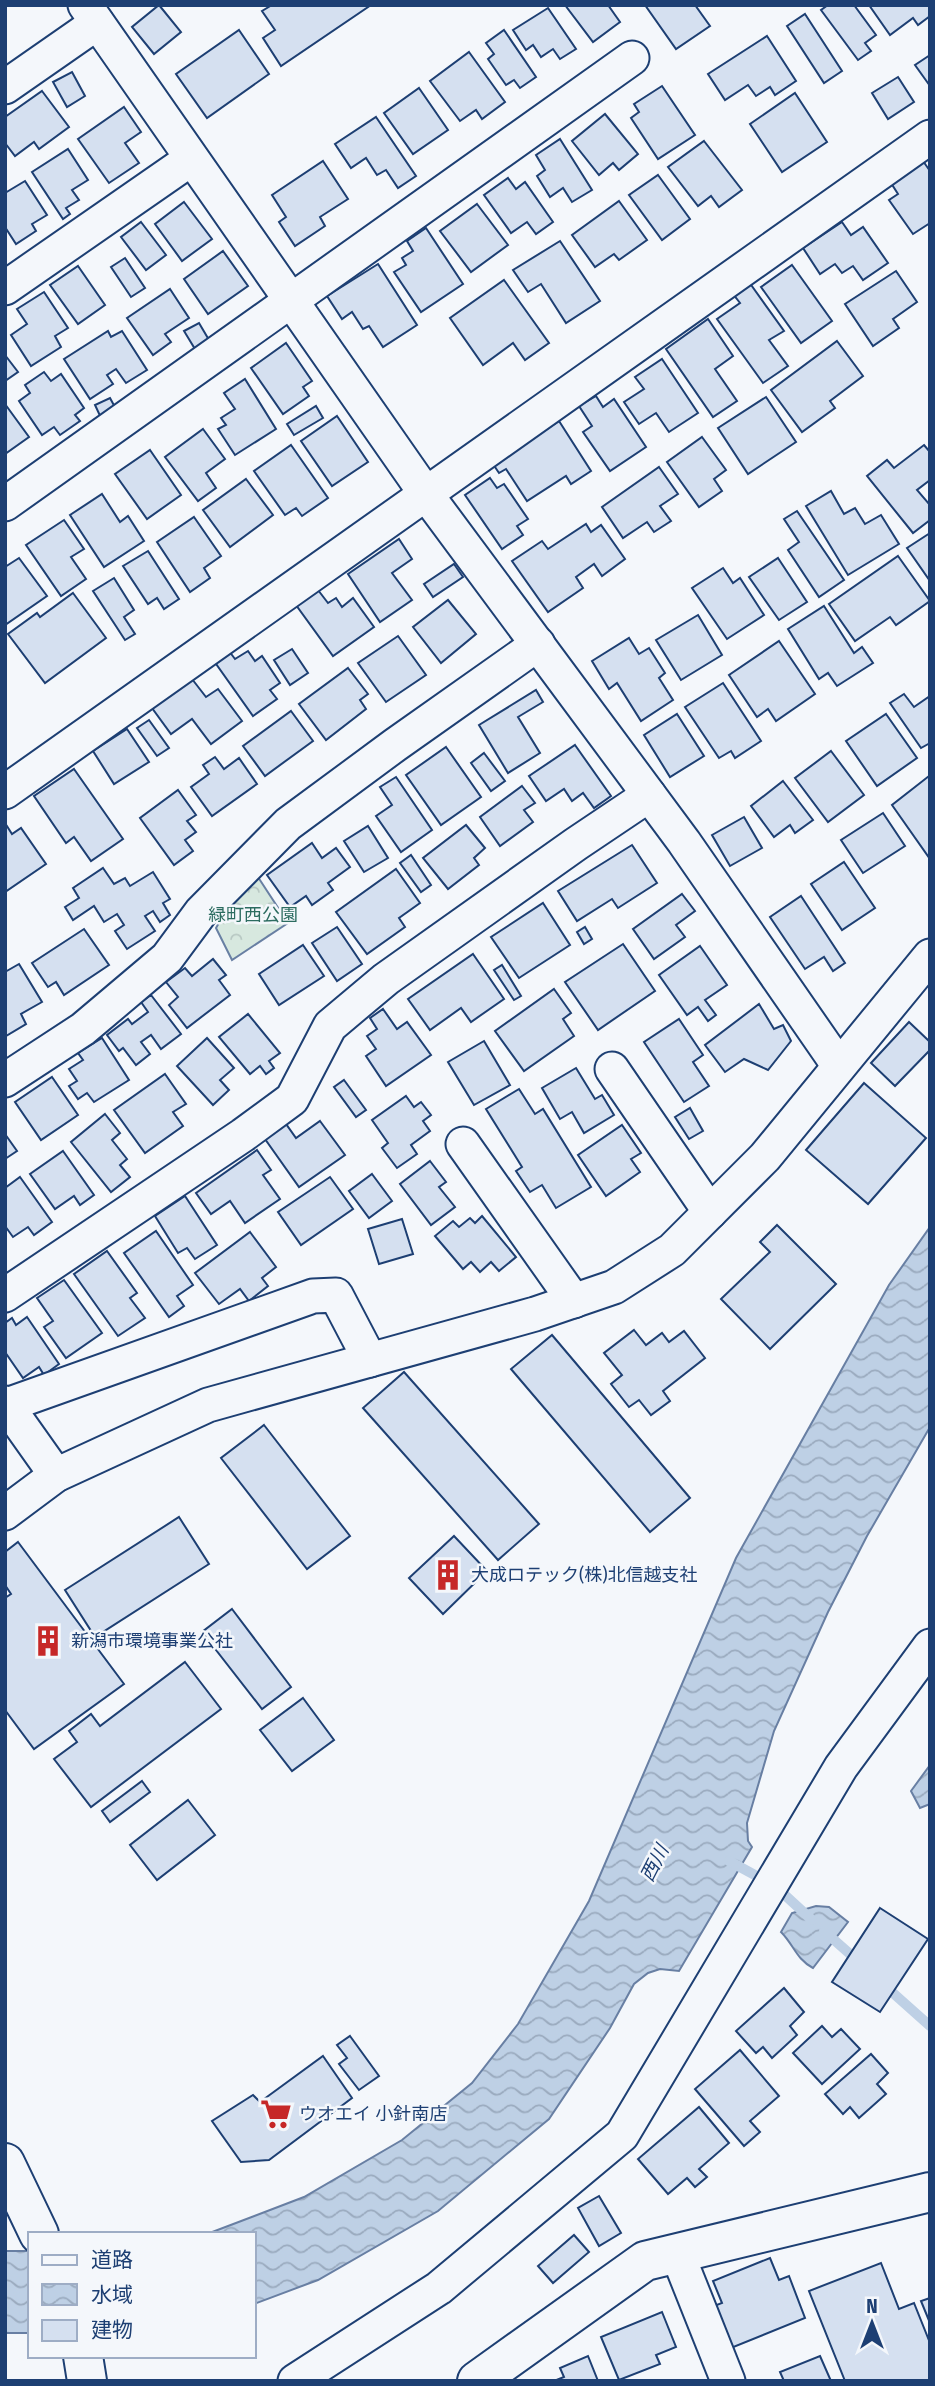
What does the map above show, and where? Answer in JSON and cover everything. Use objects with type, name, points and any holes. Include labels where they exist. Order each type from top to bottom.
[{"type":"street","points":[[5,87],[91,14],[426,494],[684,842],[839,1066]]},
{"type":"street","points":[[5,505],[632,58]]},
{"type":"street","points":[[5,792],[930,137]]},
{"type":"street","points":[[5,288],[191,159]]},
{"type":"street","points":[[5,1080],[83,1029],[167,958],[201,912],[288,824],[538,644]]},
{"type":"street","points":[[5,1295],[292,1099],[330,1026],[386,979],[649,795]]},
{"type":"street","points":[[5,1513],[56,1475],[208,1405],[535,1314],[614,1287],[672,1250],[765,1157],[930,956]]},
{"type":"street","points":[[612,1069],[710,1212]]},
{"type":"street","points":[[463,1144],[574,1301]]},
{"type":"street","points":[[56,1475],[6,1404],[313,1296],[336,1295],[370,1360]]},
{"type":"street","points":[[295,2381],[439,2288],[622,2134],[841,1767],[930,1646]]},
{"type":"street","points":[[5,2163],[37,2230]]},
{"type":"street","points":[[489,2377],[645,2261],[930,2192]]},
{"type":"street","points":[[677,2253],[728,2381]]},
{"type":"street","points":[[83,2358],[87,2381]]},
{"type":"green space","name":"緑町西公園","points":[[256,874],[288,923],[232,960],[216,928],[236,893]]},
{"type":"water","name":"西川","points":[[930,1227],[930,1427],[867,1536],[828,1612],[774,1731],[747,1823],[748,1841],[752,1847],[679,1971],[660,1969],[648,1973],[634,1984],[610,2028],[549,2119],[438,2211],[318,2280],[256,2303],[256,2232],[212,2232],[304,2197],[402,2140],[472,2083],[518,2024],[589,1901],[736,1558],[889,1285]]},
{"type":"water","points":[[930,1765],[930,1804],[920,1808],[911,1791]]},
{"type":"water","points":[[816,1906],[829,1907],[848,1922],[813,1968],[803,1960],[781,1932],[792,1913]]},
{"type":"water","points":[[5,2251],[28,2251],[28,2333],[5,2333]]},
{"type":"building","points":[[159,5],[181,32],[154,54],[132,27]]},
{"type":"building","points":[[272,5],[371,5],[281,66],[263,38],[275,30],[262,11]]},
{"type":"building","points":[[565,5],[608,5],[620,22],[593,42]]},
{"type":"building","points":[[645,5],[695,5],[710,26],[676,49]]},
{"type":"building","points":[[828,5],[854,5],[876,35],[865,43],[871,51],[858,60],[821,10]]},
{"type":"building","points":[[869,5],[930,5],[930,16],[918,25],[913,18],[890,35]]},
{"type":"building","points":[[548,8],[576,49],[560,59],[553,49],[541,57],[533,45],[526,50],[513,30]]},
{"type":"building","points":[[805,14],[842,71],[824,83],[787,26]]},
{"type":"building","points":[[239,30],[269,74],[207,118],[176,74]]},
{"type":"building","points":[[504,30],[536,77],[520,88],[514,80],[506,85],[488,59],[494,54],[486,43]]},
{"type":"building","points":[[767,36],[796,81],[775,95],[770,87],[756,96],[748,85],[725,100],[708,74]]},
{"type":"building","points":[[469,52],[505,102],[482,119],[476,110],[460,121],[430,81]]},
{"type":"building","points":[[930,55],[930,86],[915,65]]},
{"type":"building","points":[[72,72],[85,96],[67,107],[53,82]]},
{"type":"building","points":[[898,77],[914,102],[888,119],[872,93]]},
{"type":"building","points":[[662,86],[695,135],[658,159],[631,118],[639,112],[634,104]]},
{"type":"building","points":[[419,88],[448,130],[413,154],[384,113]]},
{"type":"building","points":[[42,91],[69,127],[39,149],[34,142],[15,156],[5,143],[5,117]]},
{"type":"building","points":[[795,93],[827,142],[782,172],[750,124]]},
{"type":"building","points":[[124,107],[141,132],[125,143],[139,163],[109,183],[78,139]]},
{"type":"building","points":[[605,114],[638,154],[619,170],[613,163],[599,175],[572,141]]},
{"type":"building","points":[[376,117],[416,176],[398,188],[386,170],[377,175],[366,158],[351,168],[335,144]]},
{"type":"building","points":[[560,139],[592,190],[572,202],[563,188],[550,197],[537,176],[545,170],[536,155]]},
{"type":"building","points":[[704,141],[742,190],[719,207],[711,196],[698,206],[668,167]]},
{"type":"building","points":[[68,149],[88,180],[72,190],[79,200],[66,208],[70,214],[63,219],[32,172]]},
{"type":"building","points":[[323,161],[348,199],[320,217],[325,226],[295,246],[279,222],[286,217],[272,195]]},
{"type":"building","points":[[923,161],[930,171],[930,223],[913,234],[889,200],[898,194],[891,183]]},
{"type":"building","points":[[658,175],[690,219],[662,240],[629,195]]},
{"type":"building","points":[[508,178],[516,189],[525,182],[553,222],[536,234],[527,222],[511,233],[484,195]]},
{"type":"building","points":[[25,181],[47,215],[32,224],[36,231],[16,244],[5,227],[5,193]]},
{"type":"building","points":[[619,201],[647,240],[619,260],[614,254],[595,267],[572,235]]},
{"type":"building","points":[[184,202],[212,239],[182,261],[155,224]]},
{"type":"building","points":[[477,204],[508,245],[471,272],[440,231]]},
{"type":"building","points":[[141,222],[166,255],[146,270],[121,237]]},
{"type":"building","points":[[842,222],[851,235],[863,227],[888,263],[863,280],[853,266],[842,273],[835,264],[820,274],[803,248]]},
{"type":"building","points":[[426,228],[463,284],[421,312],[394,272],[406,265],[402,258],[413,251],[407,241]]},
{"type":"building","points":[[560,241],[600,301],[566,323],[541,284],[528,292],[513,270]]},
{"type":"building","points":[[223,251],[248,286],[208,314],[184,279]]},
{"type":"building","points":[[125,258],[145,288],[131,297],[111,267]]},
{"type":"building","points":[[378,264],[417,325],[383,347],[369,326],[363,329],[352,312],[342,319],[327,296]]},
{"type":"building","points":[[792,265],[832,321],[801,343],[761,287]]},
{"type":"building","points":[[78,266],[105,305],[78,324],[50,285]]},
{"type":"building","points":[[896,271],[917,302],[893,319],[899,328],[873,346],[845,304]]},
{"type":"building","points":[[504,280],[549,343],[525,360],[513,343],[483,365],[450,318]]},
{"type":"building","points":[[749,282],[784,331],[769,340],[788,366],[763,383],[717,319],[740,303],[733,294]]},
{"type":"building","points":[[170,289],[189,318],[165,334],[171,342],[153,355],[127,318]]},
{"type":"building","points":[[44,292],[68,328],[55,336],[61,347],[31,366],[11,335],[27,324],[17,309]]},
{"type":"building","points":[[708,319],[733,356],[715,369],[737,401],[713,417],[666,349]]},
{"type":"building","points":[[199,323],[209,340],[195,349],[184,331]]},
{"type":"building","points":[[108,331],[111,337],[122,331],[147,370],[126,383],[116,369],[107,375],[113,384],[90,399],[64,359]]},
{"type":"building","points":[[837,341],[863,376],[830,401],[835,408],[802,432],[771,390]]},
{"type":"building","points":[[286,343],[312,381],[303,387],[309,396],[283,414],[251,368]]},
{"type":"building","points":[[5,355],[18,372],[5,381]]},
{"type":"building","points":[[662,359],[698,413],[669,432],[656,413],[639,424],[624,402],[644,389],[635,377]]},
{"type":"building","points":[[44,372],[51,381],[61,374],[84,408],[75,415],[80,421],[60,435],[54,427],[42,435],[19,401],[30,393],[25,385]]},
{"type":"building","points":[[245,379],[276,429],[235,455],[218,429],[226,425],[221,418],[235,409],[224,393]]},
{"type":"building","points":[[596,396],[603,407],[614,399],[646,447],[610,471],[583,432],[592,426],[579,406]]},
{"type":"building","points":[[766,397],[796,442],[748,474],[718,428]]},
{"type":"building","points":[[110,398],[117,411],[102,420],[95,405]]},
{"type":"building","points":[[5,404],[29,437],[5,454]]},
{"type":"building","points":[[316,406],[323,418],[294,435],[287,424]]},
{"type":"building","points":[[337,416],[368,462],[332,486],[301,441]]},
{"type":"building","points":[[559,421],[591,471],[571,484],[566,476],[527,501],[506,469],[499,473],[493,464]]},
{"type":"building","points":[[203,429],[225,459],[206,473],[216,488],[198,501],[165,457]]},
{"type":"building","points":[[702,437],[726,470],[714,479],[722,491],[699,507],[667,462]]},
{"type":"building","points":[[291,445],[328,498],[302,516],[296,508],[285,515],[254,471]]},
{"type":"building","points":[[924,445],[930,452],[930,480],[917,490],[930,505],[930,520],[913,533],[867,476],[887,460],[894,468]]},
{"type":"building","points":[[150,450],[181,495],[147,519],[115,474]]},
{"type":"building","points":[[659,467],[678,494],[660,506],[671,521],[654,532],[647,522],[623,538],[602,507]]},
{"type":"building","points":[[490,478],[497,488],[504,484],[528,519],[517,526],[523,535],[502,549],[465,495]]},
{"type":"building","points":[[246,479],[273,515],[230,547],[203,510]]},
{"type":"building","points":[[831,491],[844,514],[855,508],[865,524],[881,515],[899,544],[848,575],[806,506]]},
{"type":"building","points":[[102,494],[120,522],[128,516],[144,541],[104,567],[70,515]]},
{"type":"building","points":[[797,511],[844,580],[819,597],[788,550],[799,542],[784,519]]},
{"type":"building","points":[[194,517],[221,556],[204,568],[210,578],[190,592],[157,542]]},
{"type":"building","points":[[64,520],[84,549],[71,557],[86,579],[61,596],[26,545]]},
{"type":"building","points":[[586,524],[591,532],[601,525],[625,559],[602,576],[594,564],[576,577],[583,588],[548,612],[512,561],[542,541],[548,549]]},
{"type":"building","points":[[930,533],[930,581],[907,548]]},
{"type":"building","points":[[399,539],[412,559],[392,573],[412,600],[380,622],[348,574]]},
{"type":"building","points":[[148,551],[179,599],[164,609],[157,598],[148,604],[123,566]]},
{"type":"building","points":[[898,556],[930,601],[896,625],[890,617],[855,641],[829,604]]},
{"type":"building","points":[[19,558],[47,596],[5,625],[5,567]]},
{"type":"building","points":[[778,558],[807,602],[779,620],[749,577]]},
{"type":"building","points":[[454,564],[463,577],[433,597],[424,584]]},
{"type":"building","points":[[723,568],[733,583],[740,578],[764,615],[727,639],[692,588]]},
{"type":"building","points":[[114,578],[134,610],[124,617],[135,634],[125,640],[93,591]]},
{"type":"building","points":[[318,590],[328,603],[336,598],[342,607],[353,598],[374,627],[333,656],[296,605]]},
{"type":"building","points":[[73,593],[106,638],[45,683],[8,634],[37,613],[40,617]]},
{"type":"building","points":[[448,600],[476,634],[441,663],[413,627]]},
{"type":"building","points":[[824,606],[854,653],[862,647],[873,663],[837,686],[828,673],[819,679],[788,629]]},
{"type":"building","points":[[698,615],[722,655],[681,680],[656,640]]},
{"type":"building","points":[[398,636],[426,675],[386,702],[358,663]]},
{"type":"building","points":[[629,638],[639,654],[649,648],[665,673],[659,678],[673,700],[641,721],[617,683],[609,689],[592,661]]},
{"type":"building","points":[[779,641],[815,694],[776,721],[768,709],[757,717],[729,675]]},
{"type":"building","points":[[292,649],[308,673],[290,685],[274,660]]},
{"type":"building","points":[[229,651],[235,659],[248,651],[255,661],[262,656],[280,683],[270,690],[277,699],[253,716],[214,661]]},
{"type":"building","points":[[348,668],[368,694],[360,700],[366,709],[326,740],[299,704]]},
{"type":"building","points":[[192,679],[206,697],[218,689],[242,721],[211,744],[192,719],[171,734],[152,708]]},
{"type":"building","points":[[723,683],[761,741],[735,758],[731,751],[719,758],[685,707]]},
{"type":"building","points":[[536,690],[543,702],[518,717],[540,753],[508,773],[479,725]]},
{"type":"building","points":[[904,694],[914,707],[930,696],[930,743],[921,748],[890,703]]},
{"type":"building","points":[[291,711],[313,741],[265,776],[243,746]]},
{"type":"building","points":[[677,714],[704,756],[670,777],[644,735]]},
{"type":"building","points":[[886,714],[917,758],[877,786],[846,741]]},
{"type":"building","points":[[149,720],[169,748],[157,756],[137,728]]},
{"type":"building","points":[[127,729],[149,762],[114,784],[93,751]]},
{"type":"building","points":[[575,745],[611,796],[594,808],[583,793],[572,801],[564,789],[546,801],[529,776]]},
{"type":"building","points":[[446,747],[481,797],[441,825],[406,775]]},
{"type":"building","points":[[831,751],[864,795],[828,822],[795,778]]},
{"type":"building","points":[[484,753],[505,781],[491,791],[471,763]]},
{"type":"building","points":[[215,757],[224,769],[239,758],[257,784],[212,816],[191,787],[209,774],[203,765]]},
{"type":"building","points":[[74,769],[123,839],[91,861],[74,837],[66,843],[34,796]]},
{"type":"building","points":[[396,777],[432,830],[401,852],[376,816],[392,805],[380,787]]},
{"type":"building","points":[[930,777],[930,859],[892,805]]},
{"type":"building","points":[[783,781],[813,820],[795,833],[790,825],[774,837],[751,806]]},
{"type":"building","points":[[522,786],[535,803],[524,810],[533,822],[500,846],[480,817]]},
{"type":"building","points":[[178,790],[196,815],[187,821],[196,832],[185,840],[193,851],[174,865],[140,818]]},
{"type":"building","points":[[883,813],[905,846],[863,873],[841,840]]},
{"type":"building","points":[[744,817],[762,848],[730,866],[712,835]]},
{"type":"building","points":[[5,823],[12,834],[21,828],[46,864],[5,892]]},
{"type":"building","points":[[466,825],[485,848],[474,858],[479,865],[448,889],[423,858]]},
{"type":"building","points":[[368,826],[388,858],[364,872],[344,841]]},
{"type":"building","points":[[312,843],[322,858],[336,848],[350,867],[328,883],[333,890],[312,905],[306,896],[290,907],[267,875]]},
{"type":"building","points":[[632,845],[657,883],[618,908],[612,899],[577,921],[558,891]]},
{"type":"building","points":[[411,855],[431,885],[421,892],[400,863]]},
{"type":"building","points":[[844,862],[875,908],[842,930],[811,884]]},
{"type":"building","points":[[103,868],[114,884],[125,878],[130,886],[153,872],[170,899],[163,903],[170,915],[160,922],[153,911],[145,916],[155,931],[127,949],[115,931],[124,925],[117,914],[104,922],[94,906],[73,920],[65,907],[79,898],[73,888]]},
{"type":"building","points":[[396,869],[420,903],[399,918],[405,927],[367,954],[336,912]]},
{"type":"building","points":[[682,894],[695,911],[676,925],[685,937],[654,959],[633,929]]},
{"type":"building","points":[[801,896],[845,963],[833,971],[824,957],[805,969],[770,917]]},
{"type":"building","points":[[543,903],[570,945],[519,978],[491,937]]},
{"type":"building","points":[[337,927],[362,964],[337,981],[312,943]]},
{"type":"building","points":[[585,927],[592,939],[584,944],[577,932]]},
{"type":"building","points":[[84,929],[109,965],[64,995],[56,982],[48,987],[32,963]]},
{"type":"building","points":[[623,944],[655,991],[598,1030],[565,982]]},
{"type":"building","points":[[303,945],[324,976],[279,1005],[259,974]]},
{"type":"building","points":[[700,946],[727,985],[705,1000],[716,1015],[708,1021],[698,1007],[687,1015],[659,975]]},
{"type":"building","points":[[473,954],[504,999],[471,1022],[461,1008],[430,1030],[408,999]]},
{"type":"building","points":[[213,959],[226,975],[219,980],[230,995],[187,1028],[169,1005],[178,997],[166,982],[185,968],[192,976]]},
{"type":"building","points":[[19,964],[42,1002],[21,1014],[26,1024],[6,1036],[5,972]]},
{"type":"building","points":[[502,965],[521,996],[514,1000],[494,970]]},
{"type":"building","points":[[554,989],[571,1013],[563,1019],[574,1036],[524,1071],[495,1031]]},
{"type":"building","points":[[151,995],[181,1034],[161,1049],[151,1035],[141,1042],[150,1054],[136,1065],[123,1048],[119,1051],[107,1035],[128,1019],[132,1024],[148,1012],[141,1002]]},
{"type":"building","points":[[759,1004],[774,1029],[783,1025],[791,1041],[768,1070],[744,1059],[725,1072],[705,1045]]},
{"type":"building","points":[[383,1009],[397,1029],[407,1022],[431,1055],[386,1086],[366,1056],[376,1049],[367,1036],[377,1029],[370,1018]]},
{"type":"building","points":[[248,1014],[280,1053],[269,1061],[274,1068],[266,1074],[260,1066],[250,1074],[219,1037]]},
{"type":"building","points":[[679,1019],[703,1055],[693,1062],[709,1086],[684,1102],[644,1042]]},
{"type":"building","points":[[909,1022],[930,1042],[930,1050],[895,1086],[871,1063]]},
{"type":"building","points":[[102,1038],[129,1080],[94,1102],[87,1093],[78,1099],[69,1086],[77,1081],[69,1069],[83,1060],[78,1053]]},
{"type":"building","points":[[207,1038],[234,1068],[220,1080],[229,1090],[213,1105],[177,1066]]},
{"type":"building","points":[[484,1041],[510,1085],[474,1105],[448,1062]]},
{"type":"building","points":[[576,1068],[595,1099],[602,1095],[614,1115],[584,1133],[572,1112],[560,1119],[542,1088]]},
{"type":"building","points":[[165,1074],[186,1104],[173,1112],[183,1126],[145,1153],[114,1110]]},
{"type":"building","points":[[52,1077],[78,1115],[41,1140],[15,1102]]},
{"type":"building","points":[[344,1080],[366,1110],[356,1117],[334,1087]]},
{"type":"building","points":[[864,1083],[926,1138],[868,1204],[806,1150]]},
{"type":"building","points":[[519,1089],[535,1114],[543,1109],[591,1187],[556,1208],[542,1185],[530,1192],[516,1171],[522,1167],[486,1109]]},
{"type":"building","points":[[406,1096],[414,1107],[421,1102],[431,1115],[423,1121],[430,1131],[411,1145],[417,1154],[397,1168],[382,1148],[388,1143],[372,1120]]},
{"type":"building","points":[[690,1108],[703,1131],[689,1139],[675,1117]]},
{"type":"building","points":[[105,1114],[120,1133],[112,1140],[127,1159],[120,1165],[130,1177],[111,1192],[71,1142]]},
{"type":"building","points":[[320,1121],[345,1155],[299,1187],[265,1139],[286,1124],[296,1138]]},
{"type":"building","points":[[622,1125],[641,1153],[631,1159],[640,1172],[606,1196],[578,1155]]},
{"type":"building","points":[[5,1134],[17,1151],[5,1159]]},
{"type":"building","points":[[257,1150],[271,1170],[263,1175],[280,1199],[245,1223],[230,1201],[211,1214],[196,1193]]},
{"type":"building","points":[[63,1151],[94,1195],[80,1205],[74,1196],[55,1209],[30,1174]]},
{"type":"building","points":[[430,1161],[446,1182],[439,1187],[455,1207],[431,1225],[400,1184]]},
{"type":"building","points":[[372,1174],[392,1201],[369,1218],[349,1191]]},
{"type":"building","points":[[20,1177],[52,1222],[34,1235],[28,1227],[13,1237],[5,1226],[5,1188]]},
{"type":"building","points":[[330,1177],[353,1209],[301,1245],[278,1212]]},
{"type":"building","points":[[185,1196],[217,1245],[195,1259],[187,1248],[178,1253],[155,1216]]},
{"type":"building","points":[[482,1216],[516,1257],[499,1271],[491,1262],[480,1272],[471,1262],[463,1269],[435,1236],[453,1221],[459,1227],[470,1218],[475,1223]]},
{"type":"building","points":[[402,1219],[413,1254],[379,1264],[368,1229]]},
{"type":"building","points":[[777,1225],[836,1284],[770,1349],[721,1299],[770,1252],[760,1242]]},
{"type":"building","points":[[156,1231],[193,1285],[177,1296],[184,1306],[169,1317],[124,1253]]},
{"type":"building","points":[[250,1232],[276,1267],[262,1278],[268,1286],[249,1301],[240,1289],[219,1304],[195,1273]]},
{"type":"building","points":[[107,1251],[137,1293],[130,1298],[145,1318],[118,1336],[74,1274]]},
{"type":"building","points":[[64,1280],[102,1333],[66,1358],[44,1327],[53,1321],[37,1298]]},
{"type":"building","points":[[27,1317],[59,1364],[44,1375],[39,1367],[23,1378],[5,1352],[5,1323],[12,1318],[16,1325]]},
{"type":"building","points":[[634,1330],[646,1345],[662,1333],[669,1342],[684,1331],[705,1358],[663,1391],[670,1401],[651,1415],[639,1400],[629,1407],[611,1384],[622,1375],[604,1353]]},
{"type":"building","points":[[552,1335],[690,1498],[650,1532],[511,1369]]},
{"type":"building","points":[[404,1372],[539,1524],[498,1560],[363,1408]]},
{"type":"building","points":[[264,1425],[350,1536],[307,1569],[221,1458]]},
{"type":"building","points":[[179,1517],[209,1564],[95,1637],[65,1590]]},
{"type":"building","name":"大成ロテック(株)北信越支社","points":[[454,1536],[487,1571],[443,1614],[409,1578]]},
{"type":"building","name":"新潟市環境事業公社","points":[[18,1542],[124,1684],[34,1749],[5,1710],[5,1598],[11,1594],[5,1585],[5,1552]]},
{"type":"building","points":[[232,1609],[291,1687],[262,1709],[202,1632]]},
{"type":"building","points":[[185,1662],[221,1709],[91,1807],[54,1759],[77,1742],[69,1731],[91,1714],[100,1726]]},
{"type":"building","points":[[303,1698],[334,1740],[292,1771],[260,1730]]},
{"type":"building","points":[[142,1781],[150,1792],[110,1822],[102,1811]]},
{"type":"building","points":[[188,1800],[215,1835],[157,1880],[130,1845]]},
{"type":"building","points":[[880,1908],[928,1939],[880,2012],[832,1982]]},
{"type":"building","points":[[784,1988],[804,2012],[790,2026],[797,2035],[772,2058],[763,2047],[756,2053],[736,2031]]},
{"type":"building","points":[[822,2026],[832,2037],[841,2029],[860,2049],[822,2084],[793,2053]]},
{"type":"building","points":[[350,2036],[379,2076],[359,2090],[339,2064],[347,2058],[337,2045]]},
{"type":"building","points":[[740,2050],[779,2096],[750,2121],[760,2132],[744,2146],[695,2089]]},
{"type":"building","points":[[871,2054],[888,2073],[877,2084],[886,2094],[859,2118],[850,2107],[843,2114],[825,2094]]},
{"type":"building","points":[[323,2056],[352,2098],[269,2160],[241,2162],[212,2121],[253,2095],[260,2102]]},
{"type":"building","points":[[699,2107],[729,2143],[699,2169],[707,2177],[695,2187],[687,2178],[668,2194],[638,2159]]},
{"type":"building","points":[[599,2196],[621,2233],[599,2246],[578,2208]]},
{"type":"building","points":[[574,2235],[589,2252],[553,2283],[538,2266]]},
{"type":"building","points":[[770,2258],[779,2280],[789,2276],[805,2318],[731,2348],[714,2306],[722,2303],[713,2281]]},
{"type":"building","points":[[881,2263],[899,2309],[914,2303],[930,2343],[930,2381],[845,2381],[809,2291]]},
{"type":"building","points":[[930,2298],[930,2323],[921,2301]]},
{"type":"building","points":[[662,2312],[676,2347],[656,2355],[660,2364],[619,2380],[601,2337]]},
{"type":"building","points":[[588,2356],[598,2381],[554,2381],[564,2377],[560,2368]]},
{"type":"building","points":[[820,2356],[831,2381],[784,2381],[780,2372]]},
{"type":"waterway","points":[[729,1861],[775,1886],[812,1920]]},
{"type":"waterway","points":[[824,1931],[859,1962]]},
{"type":"waterway","points":[[884,1985],[930,2026]]},
{"type":"place","name":"大成ロテック(株)北信越支社","points":[[448,1575]]},
{"type":"place","name":"新潟市環境事業公社","points":[[48,1641]]},
{"type":"place","name":"ウオエイ 小針南店","points":[[276,2114]]}]
